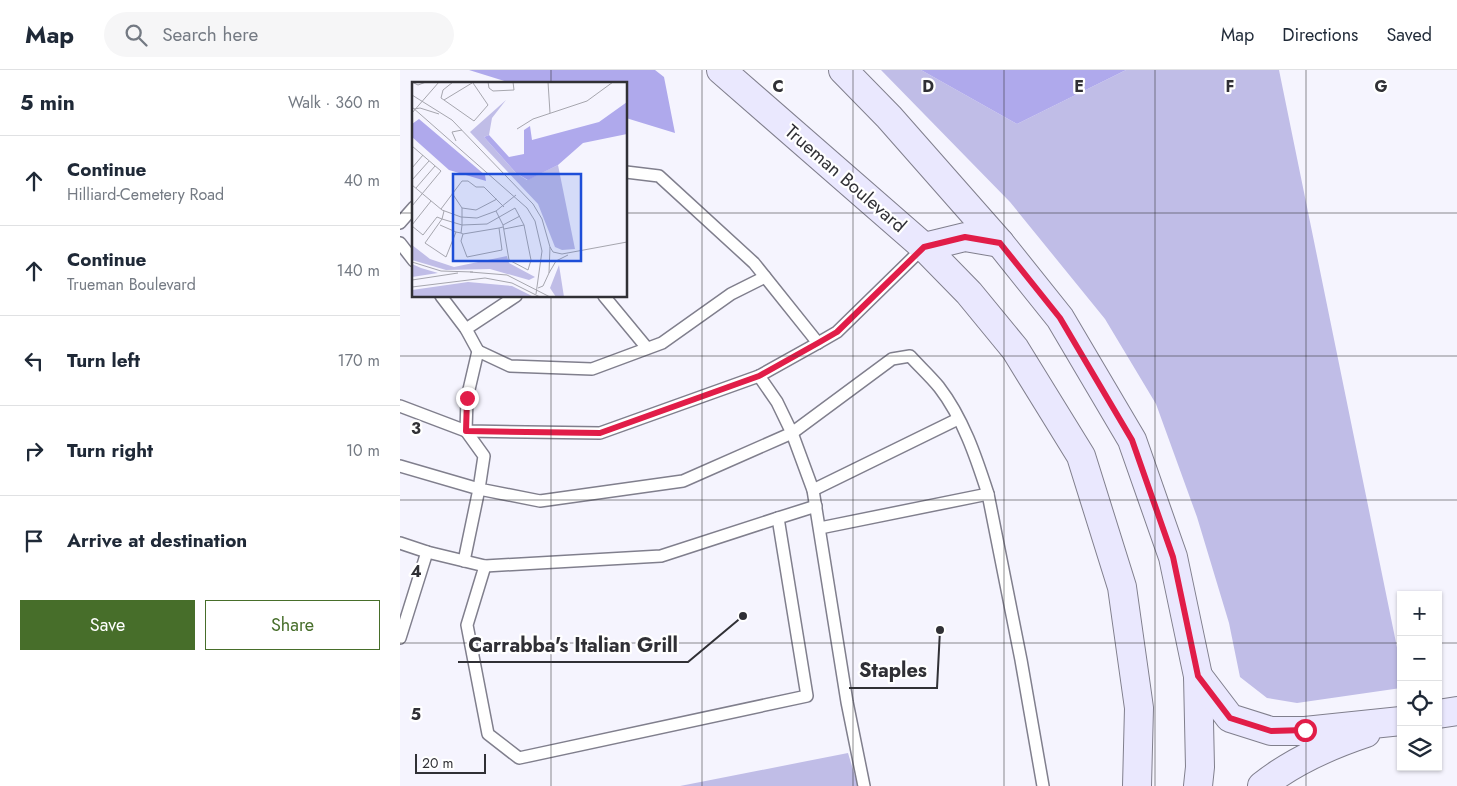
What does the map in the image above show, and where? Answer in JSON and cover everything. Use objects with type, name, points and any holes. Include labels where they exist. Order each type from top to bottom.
[{"type":"main road","name":"Trueman Boulevard","points":[[721,70],[924,247],[969,292],[1015,349],[1081,456],[1122,587],[1139,708],[1137,786]]},
{"type":"main road","points":[[843,70],[889,117],[1000,243],[1060,318],[1132,440],[1173,557],[1198,676],[1200,767],[1198,786]]},
{"type":"main road","points":[[924,247],[965,237],[1000,243]]},
{"type":"main road","points":[[1198,676],[1230,718],[1271,731],[1305,730],[1397,721]]},
{"type":"main road","points":[[1442,713],[1457,711]]},
{"type":"main road","points":[[1262,786],[1282,770],[1348,739],[1397,722]]},
{"type":"lane","points":[[628,172],[659,176],[754,263],[818,343]]},
{"type":"lane","points":[[400,223],[412,209]]},
{"type":"lane","points":[[400,243],[412,258]]},
{"type":"lane","points":[[400,406],[466,431],[600,433],[759,376],[818,343],[837,332],[924,247]]},
{"type":"lane","points":[[443,298],[466,329],[478,351],[510,366],[592,368],[662,343],[731,294],[765,277]]},
{"type":"lane","points":[[466,329],[513,298]]},
{"type":"lane","points":[[606,298],[647,348]]},
{"type":"lane","points":[[464,561],[484,456],[466,431],[467,398],[478,351]]},
{"type":"lane","points":[[400,466],[479,489],[540,501],[683,481],[792,433],[892,359],[910,356],[939,388],[958,419],[971,444],[988,494],[1021,660],[1043,786]]},
{"type":"lane","points":[[759,376],[777,402],[792,433],[813,490],[846,693],[864,786]]},
{"type":"lane","points":[[813,490],[958,419]]},
{"type":"lane","points":[[820,528],[988,494]]},
{"type":"lane","points":[[400,542],[427,552],[485,566],[661,556],[816,506]]},
{"type":"lane","points":[[485,566],[467,625],[488,734],[519,758],[807,696],[778,518]]},
{"type":"lane","points":[[400,638],[427,552]]},
{"type":"shaded area","points":[[469,70],[655,70],[664,77],[675,133],[628,119],[628,82],[508,82]]},
{"type":"shaded area","points":[[881,70],[921,70],[1017,124],[1126,70],[1279,70],[1397,647],[1397,689],[1297,703],[1267,698],[1240,677],[1229,623],[1197,517],[1156,404],[1105,319],[1010,202]]},
{"type":"shaded area","points":[[921,70],[1126,70],[1017,124]]},
{"type":"shaded area","points":[[848,753],[858,786],[680,786]]},
{"type":"place","name":"Carrabba's Italian Grill","points":[[743,616]]},
{"type":"place","name":"Staples","points":[[940,630]]},
{"type":"route","points":[[467,398],[466,431],[600,433],[759,376],[818,343],[837,332],[924,247],[965,237],[1000,243],[1060,318],[1132,440],[1173,557],[1198,676],[1230,718],[1271,731],[1305,730]]}]
